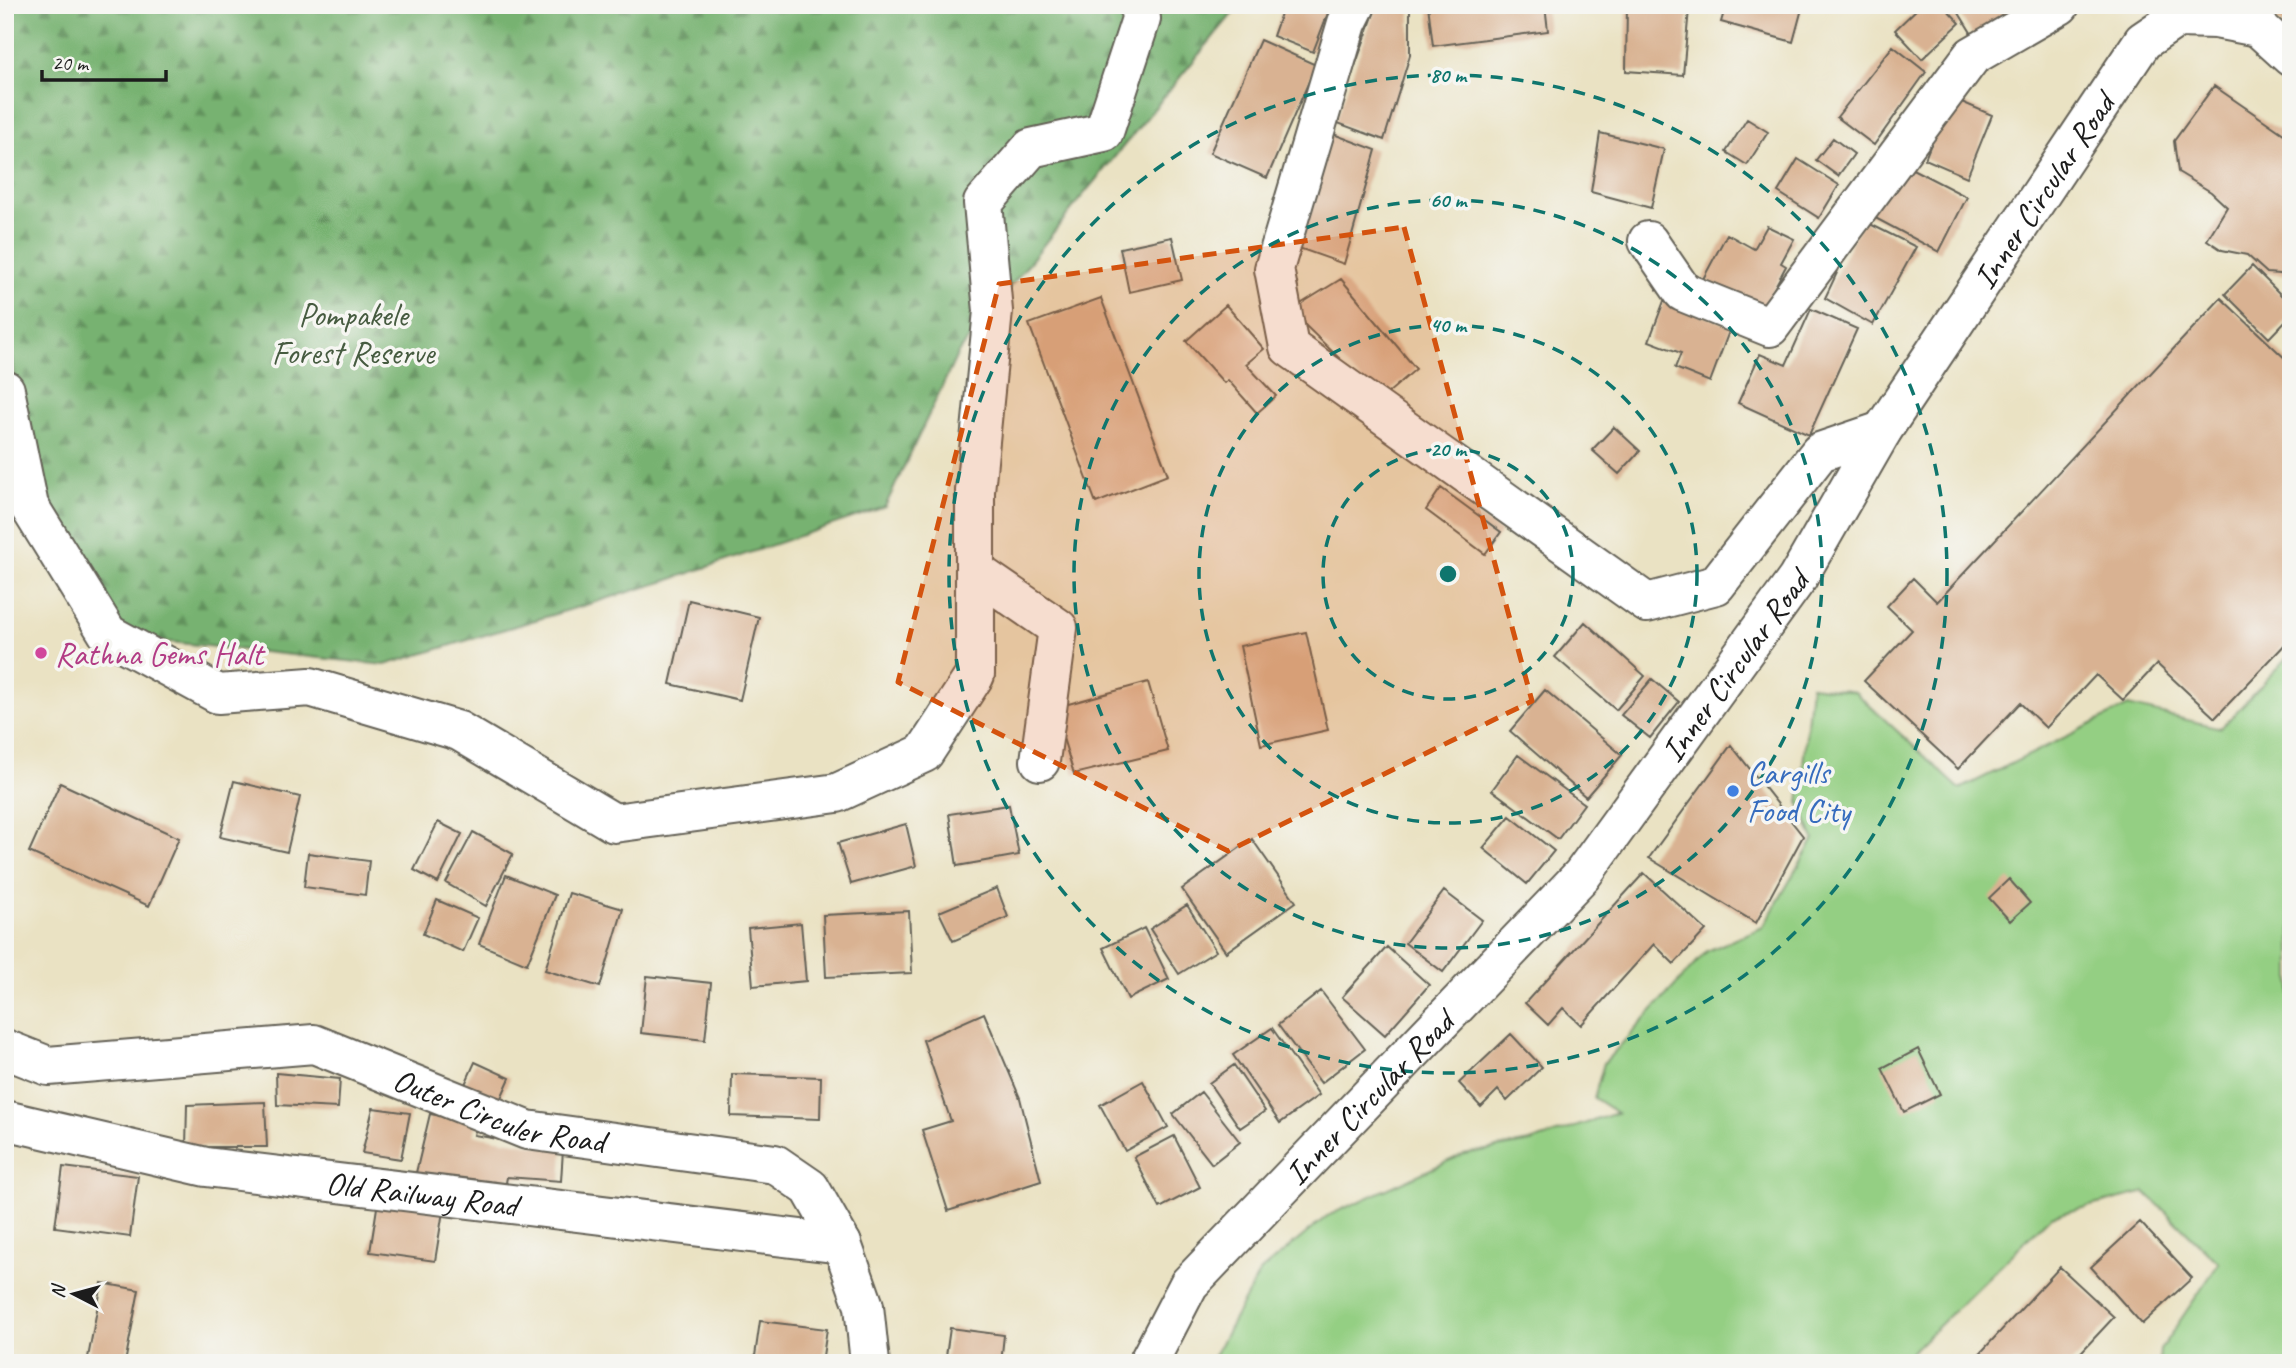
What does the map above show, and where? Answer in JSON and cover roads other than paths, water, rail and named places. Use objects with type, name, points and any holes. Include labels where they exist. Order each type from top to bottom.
[{"type":"street","points":[[5,390],[29,506],[108,634],[218,694],[310,687],[459,731],[614,823],[837,793],[924,753],[975,676],[975,491],[993,311],[983,203],[1031,148],[1104,132],[1140,19],[1139,5]]},
{"type":"street","points":[[1356,5],[1348,23],[1274,269],[1289,346],[1647,603],[1716,585],[1820,452],[1882,431]]},
{"type":"street","points":[[1648,242],[1683,292],[1770,327],[1972,56],[2060,5]]},
{"type":"street","name":"Inner Circular Road","points":[[1148,1363],[1189,1284],[1582,875],[1797,579],[1882,431],[2143,41],[2173,12],[2221,12],[2258,27],[2291,57]]},
{"type":"street","points":[[975,572],[1058,628],[1040,761]]},
{"type":"street","name":"Outer Circuler Road","points":[[5,1049],[48,1066],[314,1044],[527,1130],[775,1164],[810,1188],[842,1244],[864,1306],[870,1363]]},
{"type":"street","name":"Old Railway Road","points":[[5,1120],[206,1167],[842,1244]]},
{"type":"place","name":"Rathna Gems Halt","points":[[41,653]]},
{"type":"place","name":"Cargills Food City","points":[[1733,791]]},
{"type":"park label","name":"Pompakele Forest Reserve","points":[[353,333]]}]
